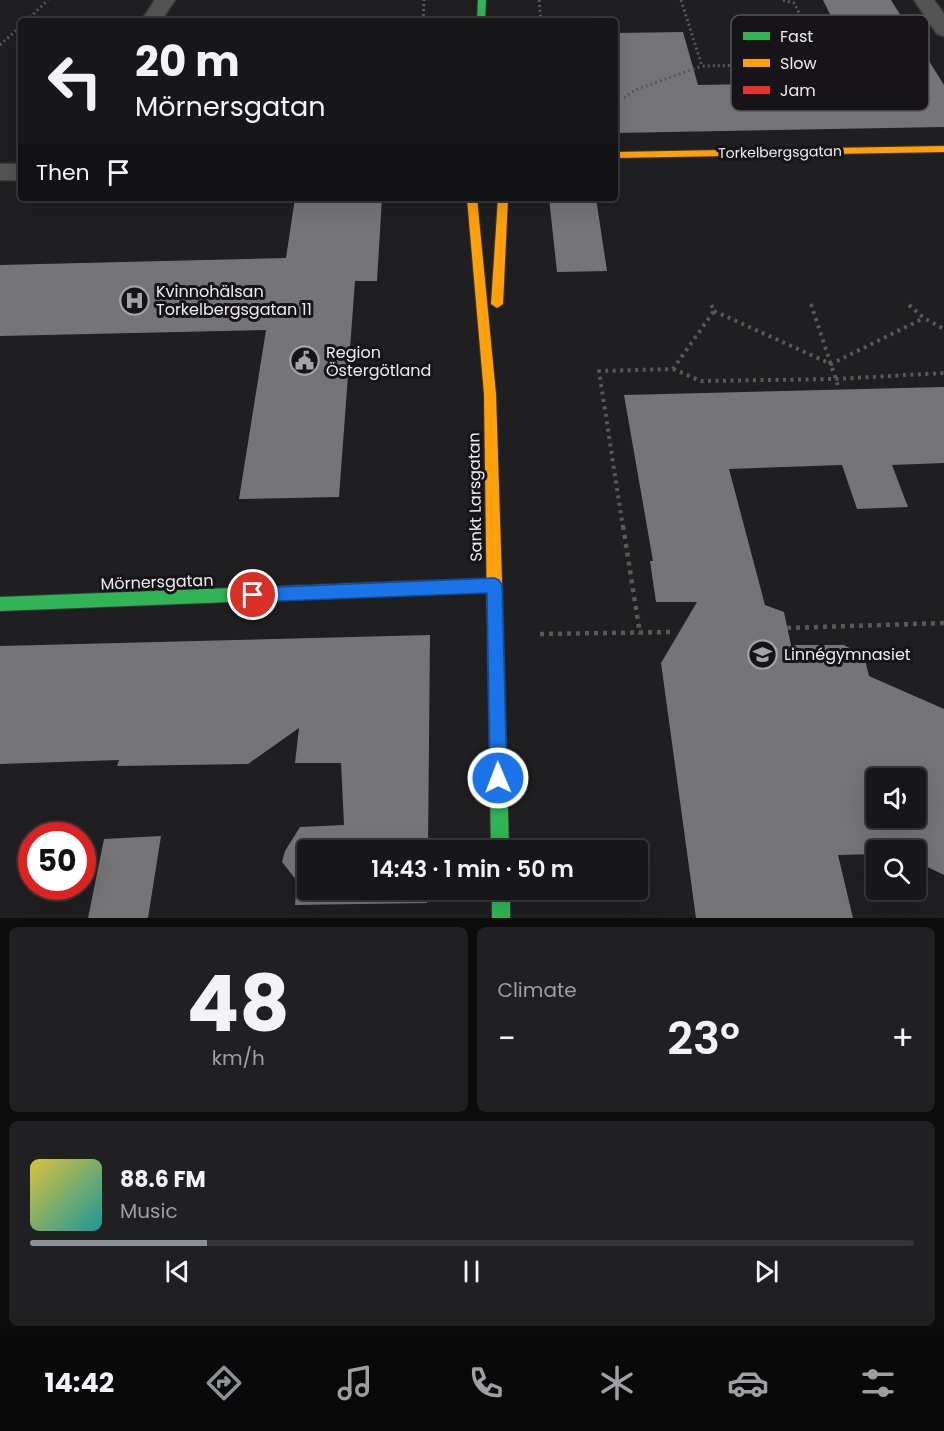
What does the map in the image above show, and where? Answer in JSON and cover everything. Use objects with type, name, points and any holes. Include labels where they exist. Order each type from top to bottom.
[{"type":"main road","points":[[482,0],[482,18]]},
{"type":"main road","name":"Torkelbergsgatan","points":[[618,155],[944,149]]},
{"type":"main road","name":"Sankt Larsgatan","points":[[472,201],[490,394],[500,840]]},
{"type":"main road","name":"Sankt Larsgatan","points":[[490,394],[503,201]]},
{"type":"main road","name":"Mörnersgatan","points":[[0,604],[494,585]]},
{"type":"main road","points":[[501,900],[501,918]]},
{"type":"street","points":[[153,18],[165,0]]},
{"type":"street","points":[[924,0],[944,30]]},
{"type":"street","points":[[0,172],[18,172]]},
{"type":"path","points":[[29,18],[48,0]]},
{"type":"path","points":[[423,18],[424,0]]},
{"type":"path","points":[[539,0],[541,18]]},
{"type":"path","points":[[681,0],[702,66]]},
{"type":"path","points":[[782,0],[794,3],[800,15]]},
{"type":"path","points":[[0,45],[18,29]]},
{"type":"path","points":[[624,98],[635,90],[702,66],[731,66]]},
{"type":"path","points":[[711,304],[714,311],[831,364]]},
{"type":"path","points":[[811,304],[839,389]]},
{"type":"path","points":[[909,305],[924,318],[944,329]]},
{"type":"path","points":[[673,369],[714,311]]},
{"type":"path","points":[[831,364],[924,318]]},
{"type":"path","points":[[640,633],[599,371],[673,369],[701,381],[836,379],[944,373]]},
{"type":"path","points":[[787,628],[944,623]]},
{"type":"path","points":[[496,635],[672,632]]},
{"type":"building","points":[[823,0],[891,0],[900,15],[830,15]]},
{"type":"building","points":[[683,32],[698,85],[731,84],[731,111],[929,111],[929,61],[944,85],[944,127],[618,133],[618,33]]},
{"type":"building","points":[[295,201],[382,201],[377,281],[355,281],[339,497],[239,499],[266,330],[0,336],[0,265],[286,258]]},
{"type":"building","points":[[549,201],[596,201],[607,271],[557,272]]},
{"type":"building","name":"Linnégymnasiet","points":[[944,387],[944,463],[892,465],[908,507],[857,509],[842,465],[729,469],[765,605],[784,612],[791,645],[844,645],[864,656],[869,676],[944,709],[944,875],[926,866],[926,840],[866,840],[866,854],[838,855],[853,918],[696,918],[661,663],[697,602],[656,602],[650,561],[653,561],[624,395]]},
{"type":"building","points":[[430,635],[428,840],[297,840],[297,881],[282,862],[285,851],[300,827],[344,825],[341,763],[295,763],[299,728],[248,764],[117,766],[119,760],[0,764],[0,646]]},
{"type":"building","points":[[161,836],[148,918],[88,918],[92,900],[96,900],[96,878],[104,839]]},
{"type":"building","points":[[297,881],[297,900],[427,900],[427,903],[295,905]]},
{"type":"traffic: fast","points":[[481,18],[482,0]]},
{"type":"traffic: fast","points":[[0,604],[386,589]]},
{"type":"traffic: fast","points":[[495,613],[500,840]]},
{"type":"traffic: fast","points":[[501,900],[501,918]]},
{"type":"traffic: slow","points":[[618,155],[944,149]]},
{"type":"traffic: slow","points":[[472,201],[490,394],[495,613]]},
{"type":"traffic: slow","points":[[497,304],[503,201]]},
{"type":"traffic: jam","points":[[386,589],[494,585]]},
{"type":"place","name":"Kvinnohälsan Torkelbergsgatan 11","points":[[135,300]]},
{"type":"place","name":"Region Östergötland","points":[[305,361]]},
{"type":"place","name":"Linnégymnasiet","points":[[763,654]]},
{"type":"route","points":[[253,595],[494,585],[498,778]]}]
